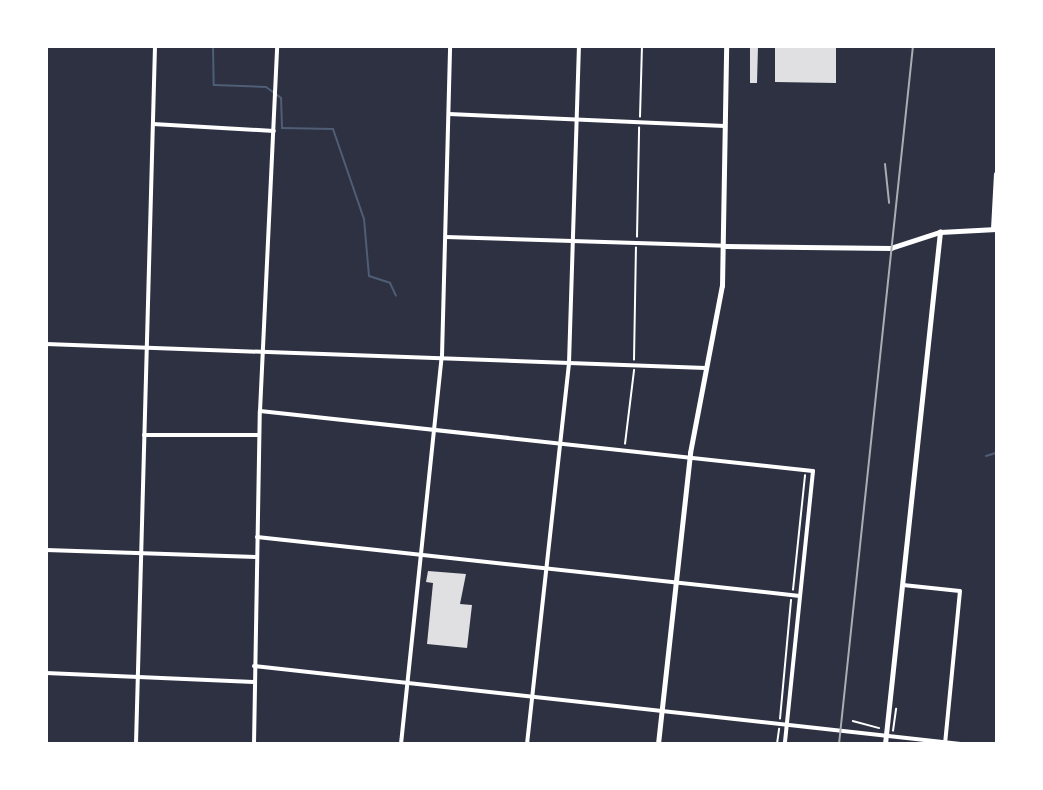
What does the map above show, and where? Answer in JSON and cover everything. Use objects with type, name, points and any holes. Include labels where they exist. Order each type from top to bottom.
[{"type":"main road","points":[[658,744],[689,462],[726,246],[726,46]]},
{"type":"main road","points":[[726,246],[891,248],[940,232],[995,229]]},
{"type":"main road","points":[[885,744],[940,232]]},
{"type":"street","points":[[136,744],[155,46]]},
{"type":"street","points":[[254,744],[259,435],[277,46]]},
{"type":"street","points":[[401,744],[442,356],[450,46]]},
{"type":"street","points":[[527,744],[534,699],[558,442],[569,363],[579,46]]},
{"type":"street","points":[[449,114],[577,122],[726,126]]},
{"type":"street","points":[[153,123],[274,131]]},
{"type":"street","points":[[995,229],[996,174]]},
{"type":"street","points":[[446,237],[726,246]]},
{"type":"street","points":[[46,344],[146,349],[442,356],[706,368]]},
{"type":"street","points":[[260,411],[558,442],[689,462],[813,471],[785,744]]},
{"type":"street","points":[[144,435],[259,435]]},
{"type":"street","points":[[257,537],[800,596]]},
{"type":"street","points":[[46,550],[257,557]]},
{"type":"street","points":[[903,585],[960,591],[945,742]]},
{"type":"street","points":[[255,666],[534,699],[885,733],[961,744]]},
{"type":"street","points":[[46,673],[254,682]]},
{"type":"path","points":[[640,118],[642,46]]},
{"type":"path","points":[[637,240],[639,128]]},
{"type":"path","points":[[634,361],[636,252]]},
{"type":"path","points":[[631,449],[625,445],[634,371]]},
{"type":"path","points":[[793,589],[804,481]]},
{"type":"path","points":[[780,716],[791,606]]},
{"type":"path","points":[[894,730],[896,709]]},
{"type":"path","points":[[853,721],[879,724],[879,729]]},
{"type":"path","points":[[777,744],[779,734]]},
{"type":"building","points":[[750,46],[758,46],[757,83],[750,83]]},
{"type":"building","points":[[775,46],[836,46],[836,83],[775,82]]},
{"type":"building","points":[[428,571],[466,574],[460,604],[472,605],[467,648],[427,644],[433,583],[426,582]]},
{"type":"waterway","points":[[213,46],[214,85],[266,87],[281,98],[282,128],[333,129],[364,219],[369,276],[390,283],[396,296]]},
{"type":"waterway","points":[[986,456],[996,453]]},
{"type":"railway","points":[[839,744],[913,46]]},
{"type":"railway","points":[[885,164],[889,203]]}]
